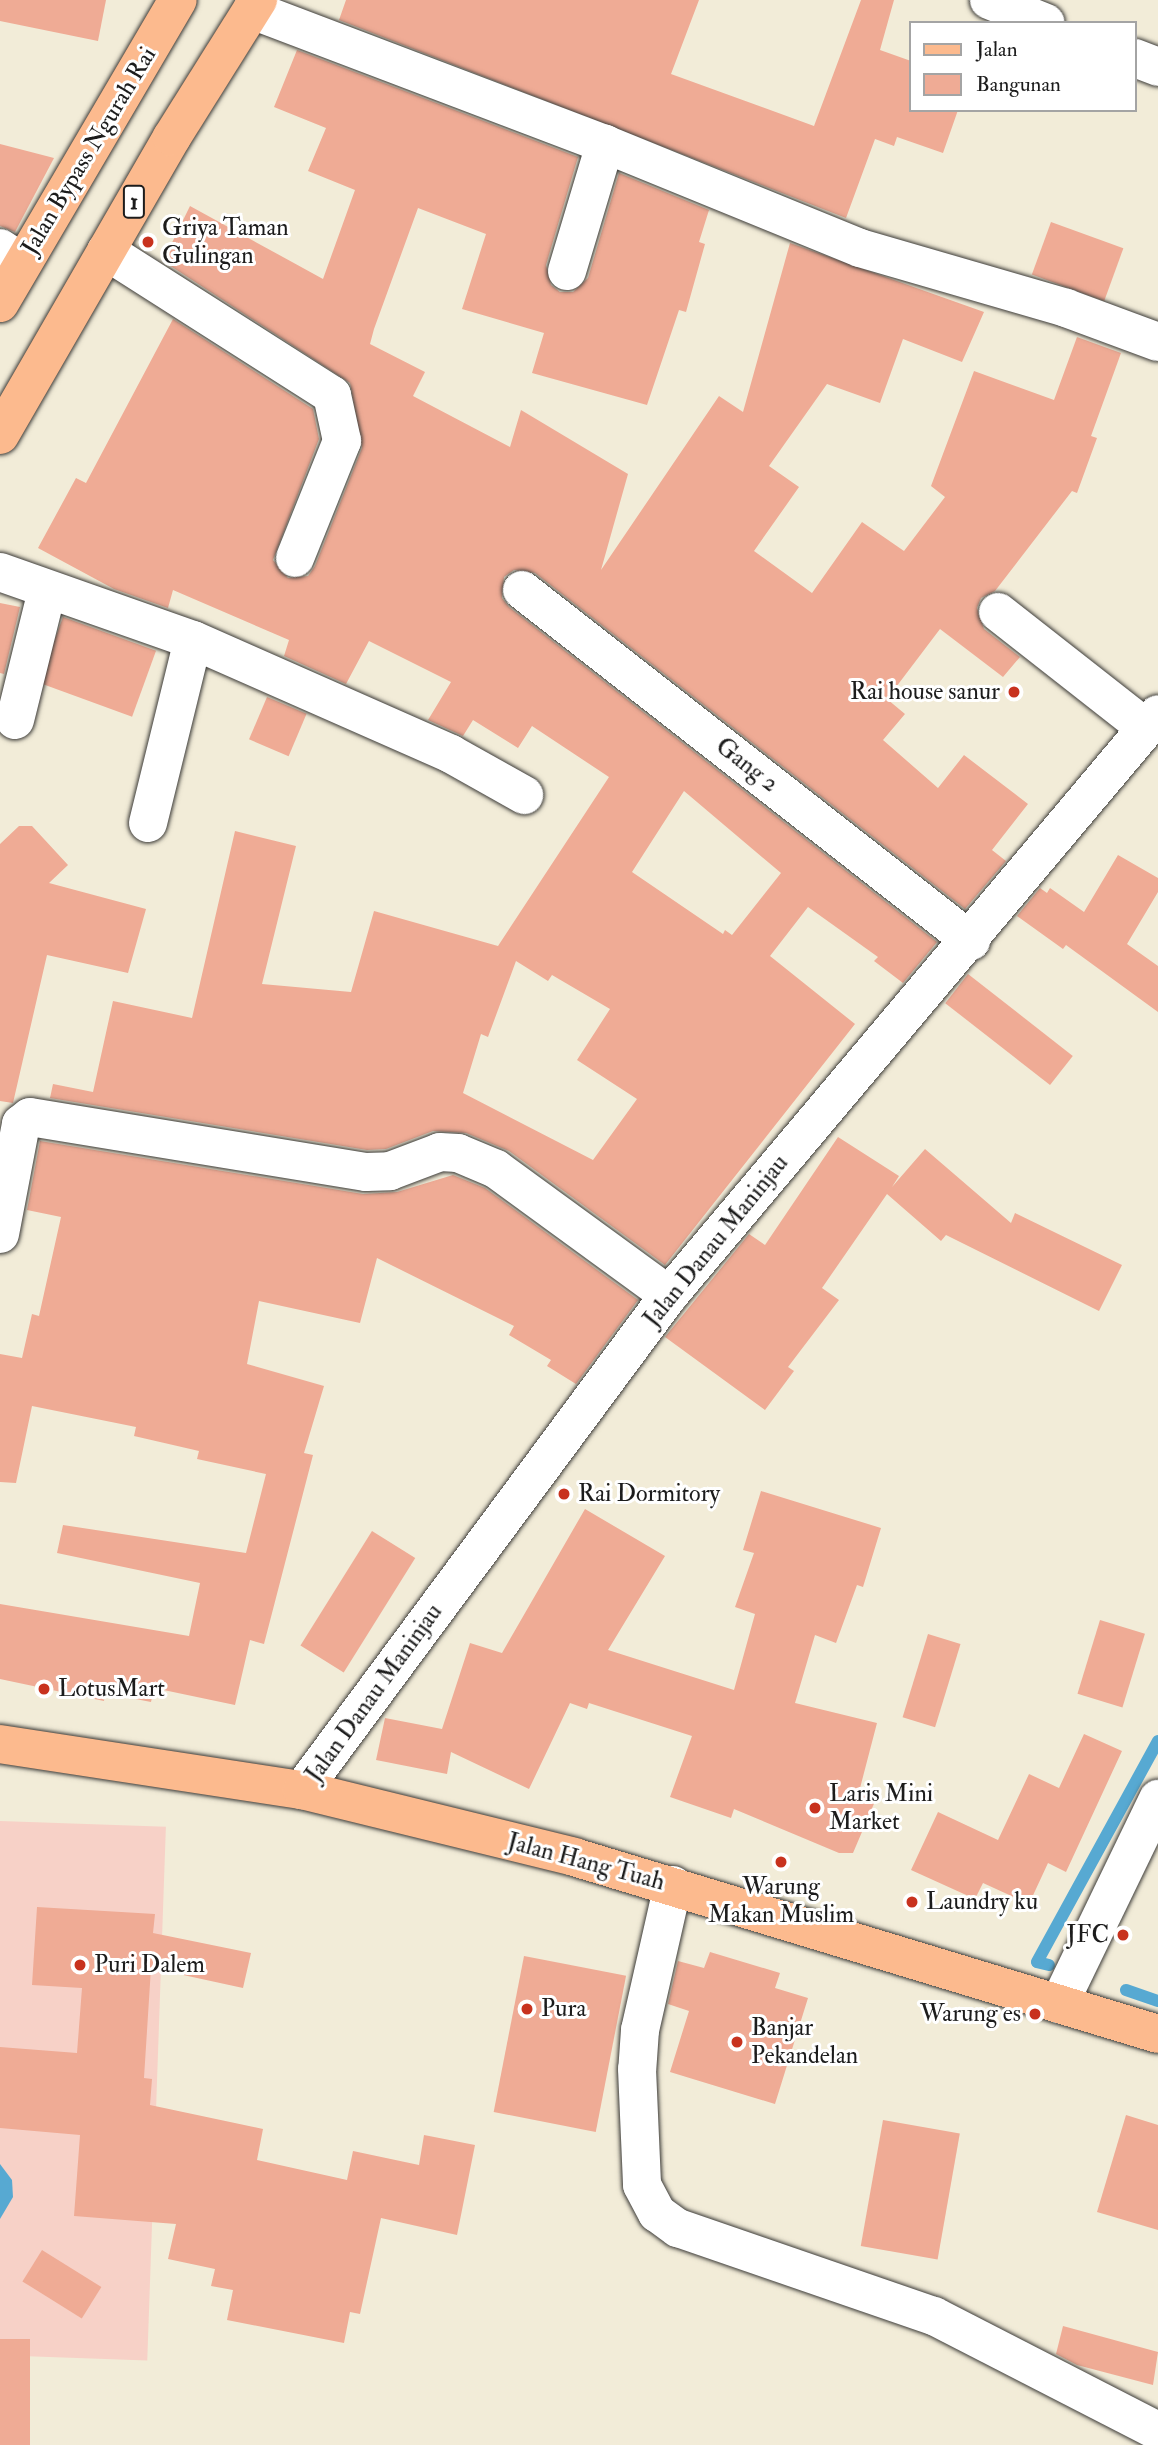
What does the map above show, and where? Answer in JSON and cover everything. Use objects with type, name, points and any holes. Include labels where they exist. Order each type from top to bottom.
[{"type":"main road","name":"Jalan Bypass Ngurah Rai","points":[[0,303],[11,256],[173,1]]},
{"type":"main road","name":"1","points":[[5,412],[255,5]]},
{"type":"main road","name":"Jalan Hang Tuah","points":[[0,1744],[302,1790],[673,1885],[1158,2034]]},
{"type":"street","points":[[989,0],[1041,21]]},
{"type":"street","points":[[255,5],[860,248],[1066,308],[1158,342]]},
{"type":"street","points":[[1137,59],[1158,67]]},
{"type":"street","points":[[567,271],[606,144]]},
{"type":"street","points":[[106,251],[332,395],[342,441],[295,558]]},
{"type":"street","points":[[0,572],[47,591],[193,640],[451,754],[524,795]]},
{"type":"street","name":"Gang 2","points":[[522,590],[971,941]]},
{"type":"street","points":[[15,720],[47,591]]},
{"type":"street","points":[[998,612],[1152,721]]},
{"type":"street","points":[[148,823],[193,640]]},
{"type":"street","name":"Jalan Danau Maninjau","points":[[302,1790],[669,1296],[971,941],[1152,721]]},
{"type":"street","points":[[0,1234],[21,1124],[30,1117],[366,1172],[390,1171],[449,1153],[496,1169],[669,1296]]},
{"type":"street","points":[[1059,2004],[1158,1799]]},
{"type":"street","points":[[673,1885],[640,2029],[638,2069],[642,2185],[657,2213],[678,2228],[934,2316],[1158,2431]]},
{"type":"shaded area","name":"Puri Dalem","points":[[0,1821],[166,1827],[147,2360],[0,2355]]},
{"type":"water","points":[[0,2164],[12,2180],[13,2197],[0,2219]]},
{"type":"building","points":[[0,0],[106,0],[98,41],[0,21]]},
{"type":"building","points":[[346,0],[699,0],[671,74],[814,126],[861,0],[894,0],[880,50],[909,60],[909,112],[957,112],[943,153],[897,137],[894,146],[875,139],[846,218],[339,20]]},
{"type":"building","points":[[297,50],[578,157],[546,265],[551,285],[560,292],[573,292],[588,278],[619,173],[709,210],[699,242],[705,244],[686,312],[679,310],[647,405],[532,373],[544,333],[462,309],[486,234],[418,208],[374,329],[370,344],[425,372],[413,396],[510,447],[521,410],[628,474],[601,570],[719,396],[743,412],[790,243],[984,312],[962,362],[903,339],[880,403],[827,384],[769,466],[799,487],[754,551],[812,593],[862,522],[904,551],[945,497],[931,486],[974,371],[1054,400],[1077,337],[1121,353],[1091,436],[1097,438],[1077,493],[1072,491],[995,591],[981,598],[977,608],[984,629],[1020,657],[1003,677],[940,629],[887,699],[905,714],[883,740],[938,788],[964,755],[1028,804],[992,850],[1006,861],[965,909],[535,573],[514,570],[504,577],[502,598],[509,607],[937,942],[903,983],[874,961],[878,957],[808,907],[770,956],[855,1024],[665,1265],[509,1151],[466,1133],[433,1131],[386,1149],[367,1150],[50,1098],[53,1084],[93,1092],[113,1001],[192,1018],[235,831],[296,846],[262,984],[351,992],[374,911],[498,946],[609,777],[532,726],[518,748],[473,720],[463,736],[428,720],[451,682],[369,641],[346,684],[284,656],[289,640],[173,590],[168,608],[114,589],[38,548],[76,478],[86,483],[173,319],[313,409],[319,439],[273,560],[288,578],[308,576],[315,566],[362,448],[350,383],[163,261],[190,206],[323,279],[355,190],[308,171],[326,128],[274,107]],"holes":[[[684,791],[781,873],[732,935],[725,930],[723,934],[632,872]],[[516,961],[548,981],[552,975],[610,1009],[577,1060],[637,1099],[593,1160],[463,1093],[481,1034],[488,1037]]]},
{"type":"building","points":[[0,144],[54,158],[15,232],[0,226]]},
{"type":"building","points":[[1051,222],[1123,248],[1104,301],[1032,275]]},
{"type":"building","points":[[0,603],[20,607],[4,674],[0,673]]},
{"type":"building","points":[[63,617],[156,651],[132,717],[39,683]]},
{"type":"building","points":[[267,697],[307,714],[289,756],[249,739]]},
{"type":"building","points":[[19,826],[32,826],[68,865],[49,883],[146,909],[128,973],[47,955],[13,1103],[0,1101],[0,844]]},
{"type":"building","points":[[1118,855],[1158,878],[1158,892],[1127,944],[1158,966],[1158,1012],[1066,945],[1063,949],[1017,916],[1040,888],[1047,893],[1050,888],[1084,912]]},
{"type":"building","points":[[968,974],[1073,1056],[1050,1085],[945,1003]]},
{"type":"building","points":[[838,1137],[899,1176],[892,1187],[925,1149],[1011,1223],[1015,1213],[1122,1265],[1099,1311],[946,1235],[941,1241],[887,1194],[822,1288],[839,1300],[788,1367],[794,1371],[765,1410],[665,1337],[749,1234],[765,1245]]},
{"type":"building","points":[[40,1141],[363,1194],[397,1192],[453,1175],[485,1188],[638,1300],[576,1384],[547,1366],[551,1360],[509,1335],[514,1326],[377,1258],[360,1323],[259,1301],[247,1364],[324,1386],[304,1453],[313,1455],[264,1644],[250,1640],[235,1705],[154,1688],[151,1702],[105,1693],[104,1701],[0,1679],[0,1604],[189,1636],[200,1583],[57,1553],[63,1525],[246,1553],[266,1474],[197,1459],[199,1451],[134,1436],[136,1427],[32,1406],[16,1483],[0,1482],[0,1354],[22,1358],[32,1314],[39,1316],[61,1217],[27,1210]]},
{"type":"building","points":[[761,1491],[881,1528],[863,1587],[857,1585],[836,1643],[815,1635],[795,1703],[877,1723],[859,1792],[876,1799],[853,1853],[839,1853],[734,1809],[731,1818],[670,1797],[692,1736],[589,1703],[587,1709],[570,1703],[529,1789],[451,1752],[447,1774],[376,1760],[385,1718],[442,1729],[470,1643],[502,1653],[585,1509],[665,1556],[608,1650],[734,1690],[755,1614],[735,1607],[754,1553],[743,1550]]},
{"type":"building","points":[[372,1531],[415,1558],[344,1673],[300,1645]]},
{"type":"building","points":[[1100,1620],[1145,1634],[1122,1707],[1077,1694]]},
{"type":"building","points":[[928,1634],[961,1644],[935,1727],[903,1717]]},
{"type":"building","points":[[1084,1734],[1122,1751],[1066,1872],[1048,1863],[1029,1904],[983,1883],[975,1899],[911,1870],[938,1812],[998,1840],[1029,1774],[1059,1788]]},
{"type":"building","points":[[37,1907],[155,1914],[153,1933],[251,1953],[243,1988],[151,1968],[144,2078],[152,2079],[150,2105],[263,2129],[257,2160],[347,2180],[353,2151],[419,2165],[424,2135],[475,2145],[457,2235],[381,2218],[360,2314],[350,2312],[344,2343],[227,2320],[233,2290],[211,2286],[215,2269],[168,2259],[176,2224],[74,2216],[80,2135],[0,2128],[0,2047],[77,2053],[82,1988],[32,1985]]},
{"type":"building","name":"Banjar Pekandelan","points":[[710,1952],[780,1973],[775,1988],[808,1998],[775,2104],[670,2072],[689,2011],[668,2004],[678,1961],[704,1968]]},
{"type":"building","points":[[524,1956],[626,1976],[596,2132],[494,2112]]},
{"type":"building","points":[[1126,2115],[1158,2125],[1158,2230],[1097,2212]]},
{"type":"building","points":[[883,2120],[960,2134],[938,2260],[861,2246]]},
{"type":"building","points":[[42,2250],[101,2287],[82,2318],[22,2281]]},
{"type":"building","points":[[1063,2326],[1158,2352],[1153,2385],[1077,2365],[1056,2354]]},
{"type":"building","points":[[0,2339],[30,2339],[30,2445],[0,2445]]},
{"type":"waterway","points":[[1049,1965],[1037,1962],[1158,1741]]},
{"type":"waterway","points":[[1126,1990],[1158,2001]]},
{"type":"place","name":"Griya Taman Gulingan","points":[[148,242]]},
{"type":"place","name":"Rai house sanur","points":[[1014,692]]},
{"type":"place","name":"Rai Dormitory","points":[[564,1494]]},
{"type":"place","name":"LotusMart","points":[[44,1689]]},
{"type":"place","name":"Laris Mini Market","points":[[815,1808]]},
{"type":"place","name":"Warung Makan Muslim","points":[[781,1862]]},
{"type":"place","name":"Laundry ku","points":[[912,1902]]},
{"type":"place","name":"JFC","points":[[1123,1935]]},
{"type":"place","name":"Puri Dalem","points":[[80,1965]]},
{"type":"place","name":"Pura","points":[[527,2009]]},
{"type":"place","name":"Warung es","points":[[1035,2014]]},
{"type":"place","name":"Banjar Pekandelan","points":[[737,2042]]}]
